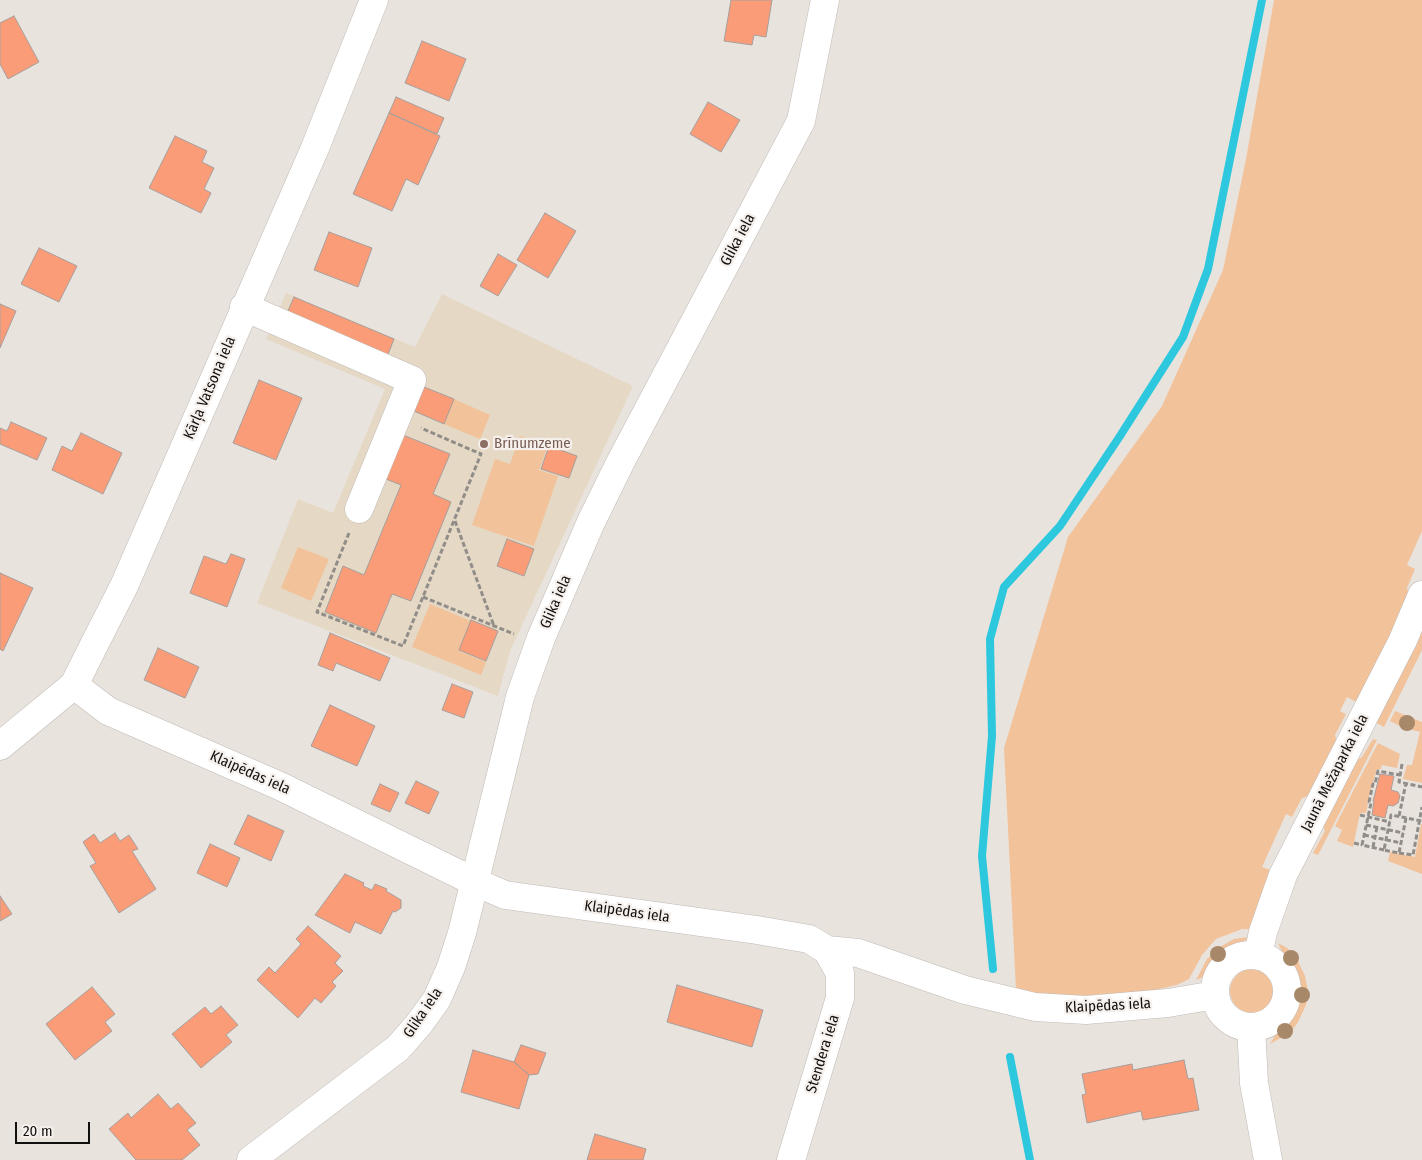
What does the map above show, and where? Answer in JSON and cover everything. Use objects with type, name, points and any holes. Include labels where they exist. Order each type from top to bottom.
[{"type":"street","name":"Kārļa Vatsona iela","points":[[0,746],[74,686],[124,586],[244,307],[315,148],[374,0]]},
{"type":"street","name":"Glika iela","points":[[251,1160],[398,1048],[420,1024],[437,999],[451,967],[462,933],[520,697],[541,638],[587,531],[620,463],[801,121],[825,0]]},
{"type":"street","points":[[244,307],[412,380],[359,509]]},
{"type":"street","name":"Jaunā Mežaparka iela","points":[[1258,955],[1263,932],[1283,875],[1403,640],[1422,595]]},
{"type":"street","name":"Klaipēdas iela","points":[[74,686],[108,711],[282,787],[475,882],[505,894],[809,939],[827,950],[858,953],[965,990],[1035,1007],[1086,1010],[1168,1003],[1215,995]]},
{"type":"street","name":"Stendera iela","points":[[791,1160],[840,998],[840,973],[827,950]]},
{"type":"street","points":[[1243,955],[1258,955],[1276,964],[1286,978],[1287,996],[1281,1012],[1268,1024],[1251,1028],[1234,1023],[1227,1017],[1221,1011],[1215,995],[1217,977],[1228,963],[1243,955]]},
{"type":"street","points":[[1251,1028],[1254,1083],[1268,1160]]},
{"type":"path","points":[[359,509],[317,612],[402,646],[482,454],[396,418]]},
{"type":"path","points":[[454,520],[494,626]]},
{"type":"path","points":[[423,597],[517,635]]},
{"type":"path","points":[[1402,764],[1399,782],[1422,787]]},
{"type":"path","points":[[1362,845],[1371,793],[1378,771],[1400,775]]},
{"type":"path","points":[[1399,816],[1406,783]]},
{"type":"path","points":[[1354,842],[1413,855],[1421,821],[1422,807]]},
{"type":"path","points":[[1360,815],[1390,822]]},
{"type":"path","points":[[1384,850],[1391,815],[1421,821]]},
{"type":"path","points":[[1399,853],[1406,818]]},
{"type":"path","points":[[1366,825],[1403,833]]},
{"type":"path","points":[[1373,847],[1377,828]]},
{"type":"path","points":[[1364,835],[1401,843]]},
{"type":"shaded area","points":[[1274,0],[1422,0],[1422,531],[1407,565],[1415,569],[1407,588],[1410,600],[1358,703],[1347,697],[1340,711],[1346,714],[1335,735],[1338,747],[1313,794],[1302,798],[1292,817],[1286,814],[1262,867],[1273,871],[1253,929],[1242,929],[1216,939],[1202,955],[1189,979],[1177,985],[1132,995],[1091,999],[1016,990],[1004,748],[1068,537],[1162,406],[1223,270],[1246,159]]},
{"type":"shaded area","name":"Brīnumzeme","points":[[286,293],[415,347],[442,294],[633,386],[510,651],[498,696],[257,603],[298,499],[333,513],[385,389],[266,339]]},
{"type":"shaded area","points":[[454,399],[490,415],[480,439],[444,424]]},
{"type":"shaded area","points":[[520,436],[548,445],[539,470],[558,476],[534,546],[472,525],[495,459],[510,464]]},
{"type":"shaded area","points":[[298,547],[329,559],[311,601],[281,588]]},
{"type":"shaded area","points":[[430,604],[471,621],[459,651],[486,662],[481,675],[412,647]]},
{"type":"shaded area","points":[[1422,625],[1422,650],[1384,727],[1373,721]]},
{"type":"shaded area","points":[[1395,711],[1422,722],[1422,783],[1403,779],[1407,765],[1412,765],[1420,732],[1402,727],[1390,721]]},
{"type":"shaded area","points":[[1373,739],[1377,740],[1318,855],[1313,853],[1325,831],[1321,821],[1351,763],[1362,757]]},
{"type":"shaded area","points":[[1378,743],[1400,754],[1397,768],[1382,765],[1381,769],[1377,769],[1366,813],[1360,813],[1353,847],[1337,841],[1342,830],[1335,826]]},
{"type":"shaded area","points":[[1421,824],[1422,874],[1388,861],[1390,852],[1415,857]]},
{"type":"shaded area","points":[[1249,937],[1234,950],[1225,954],[1201,978],[1196,980],[1207,959],[1220,947],[1234,939]]},
{"type":"shaded area","points":[[1278,943],[1295,955],[1305,976],[1308,991],[1306,1005],[1291,1032],[1270,1044],[1294,1008],[1296,999],[1295,978]]},
{"type":"shaded area","points":[[1256,969],[1268,975],[1273,982],[1273,1000],[1268,1007],[1261,1012],[1248,1013],[1240,1010],[1233,1003],[1230,987],[1233,979],[1240,972]]},
{"type":"building","points":[[731,0],[772,0],[766,37],[754,35],[752,45],[724,41]]},
{"type":"building","points":[[14,16],[39,62],[8,79],[0,64],[0,23]]},
{"type":"building","points":[[422,41],[466,59],[449,101],[405,83]]},
{"type":"building","points":[[396,97],[444,118],[437,134],[389,113]]},
{"type":"building","points":[[708,102],[740,120],[721,152],[690,134]]},
{"type":"building","points":[[389,113],[440,136],[418,185],[406,179],[392,211],[353,194]]},
{"type":"building","points":[[175,136],[207,151],[202,162],[214,168],[204,189],[211,193],[201,213],[149,188]]},
{"type":"building","points":[[545,213],[576,231],[548,278],[517,260]]},
{"type":"building","points":[[329,232],[372,248],[358,287],[314,270]]},
{"type":"building","points":[[39,248],[77,266],[59,302],[21,284]]},
{"type":"building","points":[[498,254],[517,265],[498,296],[480,286]]},
{"type":"building","points":[[294,297],[394,339],[385,362],[284,320]]},
{"type":"building","points":[[0,304],[16,311],[0,348]]},
{"type":"building","points":[[259,380],[302,398],[276,460],[233,443]]},
{"type":"building","points":[[424,387],[454,399],[444,424],[414,411]]},
{"type":"building","points":[[11,422],[47,438],[37,460],[0,444],[0,428],[7,431]]},
{"type":"building","points":[[81,433],[122,453],[103,494],[52,470],[62,446],[72,451]]},
{"type":"building","points":[[398,433],[450,454],[433,494],[451,502],[411,601],[392,594],[376,633],[325,612],[343,566],[364,575],[401,485],[381,477]]},
{"type":"building","points":[[549,446],[577,456],[569,478],[541,469]]},
{"type":"building","points":[[507,539],[534,549],[524,576],[497,566]]},
{"type":"building","points":[[231,554],[245,559],[227,607],[190,593],[204,556],[226,564]]},
{"type":"building","points":[[0,573],[33,588],[3,651],[0,649]]},
{"type":"building","points":[[471,620],[498,631],[486,661],[459,650]]},
{"type":"building","points":[[330,633],[390,658],[380,681],[336,663],[333,671],[318,665]]},
{"type":"building","points":[[158,648],[199,667],[185,698],[144,680]]},
{"type":"building","points":[[452,684],[473,692],[464,718],[442,710]]},
{"type":"building","points":[[330,705],[375,726],[357,766],[311,746]]},
{"type":"building","points":[[1380,774],[1394,776],[1391,790],[1398,792],[1400,796],[1398,803],[1393,806],[1388,805],[1385,818],[1372,815],[1373,801]]},
{"type":"building","points":[[416,781],[439,792],[429,814],[405,803]]},
{"type":"building","points":[[380,784],[399,793],[390,812],[371,804]]},
{"type":"building","points":[[248,815],[284,831],[271,861],[234,844]]},
{"type":"building","points":[[115,833],[120,841],[129,835],[138,849],[132,851],[156,889],[119,913],[90,866],[96,863],[83,842],[94,834],[100,843]]},
{"type":"building","points":[[210,844],[240,858],[227,887],[197,873]]},
{"type":"building","points":[[345,874],[364,883],[363,886],[372,890],[375,884],[387,889],[386,891],[401,900],[401,908],[395,912],[393,911],[381,934],[355,922],[350,933],[315,915]]},
{"type":"building","points":[[0,896],[12,914],[0,921]]},
{"type":"building","points":[[308,926],[341,956],[335,963],[343,971],[332,982],[336,986],[321,1003],[315,998],[298,1018],[257,980],[269,967],[275,973],[301,944],[296,939]]},
{"type":"building","points":[[677,985],[763,1010],[752,1047],[667,1022]]},
{"type":"building","points":[[92,987],[115,1014],[105,1022],[112,1031],[75,1060],[46,1024]]},
{"type":"building","points":[[221,1006],[238,1025],[226,1035],[232,1042],[201,1068],[172,1034],[205,1007],[211,1014]]},
{"type":"building","points":[[521,1045],[546,1053],[538,1074],[529,1075],[514,1062]]},
{"type":"building","points":[[473,1050],[514,1062],[529,1075],[519,1109],[461,1092]]},
{"type":"building","points":[[1184,1060],[1188,1079],[1193,1078],[1199,1110],[1143,1120],[1141,1111],[1087,1123],[1082,1095],[1086,1094],[1082,1074],[1132,1064],[1133,1070]]},
{"type":"building","points":[[158,1094],[171,1109],[178,1103],[196,1123],[187,1130],[200,1145],[182,1160],[136,1160],[109,1129],[128,1113],[131,1118]]},
{"type":"building","points":[[595,1134],[646,1149],[643,1160],[587,1160]]},
{"type":"waterway","points":[[993,969],[982,856],[992,736],[990,639],[1004,587],[1060,526],[1183,337],[1208,269],[1262,0]]},
{"type":"waterway","points":[[1010,1057],[1030,1160]]},
{"type":"place","name":"Brīnumzeme","points":[[484,444]]}]
